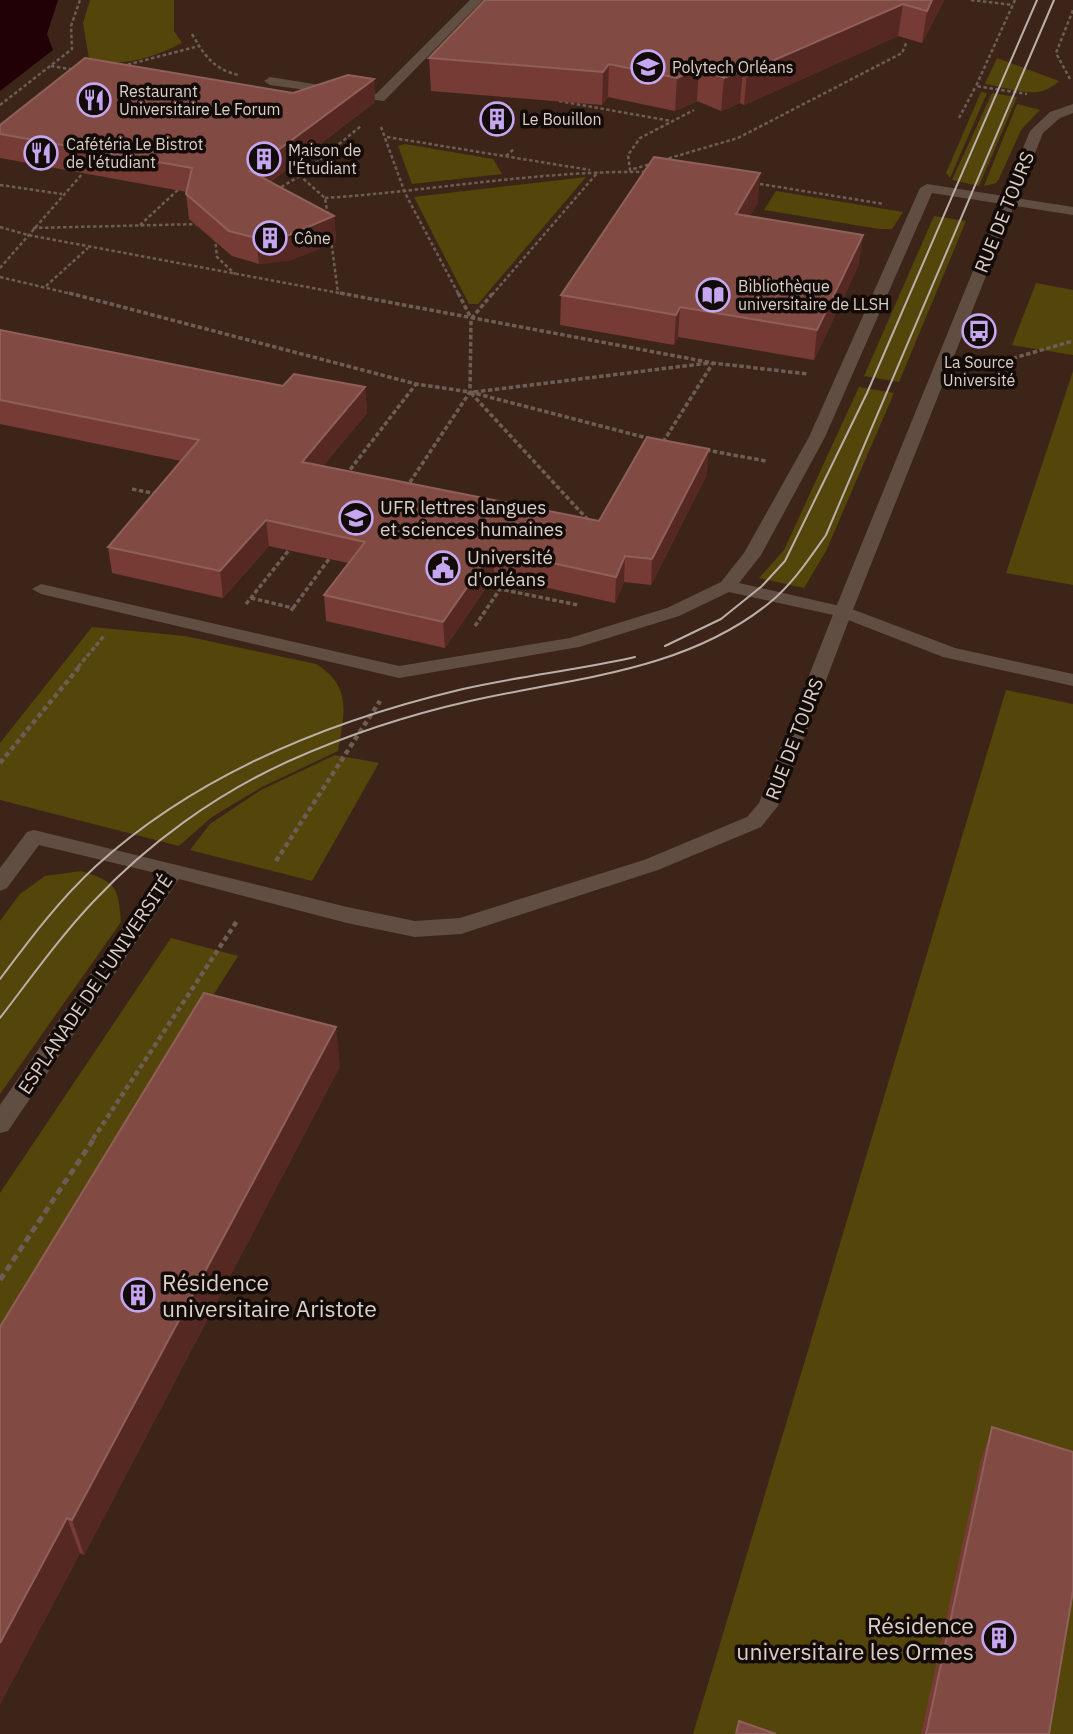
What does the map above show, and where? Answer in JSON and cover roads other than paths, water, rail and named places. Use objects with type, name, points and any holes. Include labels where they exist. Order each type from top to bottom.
[{"type":"street","points":[[271,81],[379,97],[477,0]]},
{"type":"street","name":"RUE DE TOURS","points":[[174,870],[347,915],[415,929],[461,926],[651,865],[754,822],[768,806],[1037,131],[1055,115],[1073,108]]},
{"type":"street","points":[[41,589],[399,672],[572,643],[673,611],[727,586],[752,555],[817,437],[927,188],[1073,211]]},
{"type":"street","points":[[727,586],[844,612],[950,653],[1073,680]]},
{"type":"street","name":"ESPLANADE DE L'UNIVERSITÉ","points":[[0,883],[34,837],[174,870],[0,1124]]},
{"type":"tram line","points":[[665,646],[721,619],[762,586],[785,561],[867,393],[1037,0]]},
{"type":"tram line","points":[[0,1018],[68,930],[136,860],[184,822],[262,774],[378,726],[470,701],[587,678],[663,659],[700,645],[735,627],[777,597],[826,535],[1054,0]]},
{"type":"tram line","points":[[0,979],[57,906],[96,866],[135,833],[222,778],[316,734],[414,702],[484,684],[635,657]]},
{"type":"place","name":"Polytech Orléans","points":[[648,67]]},
{"type":"place","name":"Restaurant Universitaire Le Forum","points":[[94,100]]},
{"type":"place","name":"Le Bouillon","points":[[497,119]]},
{"type":"place","name":"Cafétéria Le Bistrot de l'étudiant","points":[[41,153]]},
{"type":"place","name":"Maison de l'Étudiant","points":[[264,159]]},
{"type":"place","name":"Cône","points":[[270,238]]},
{"type":"place","name":"Bibliothèque universitaire de LLSH","points":[[713,295]]},
{"type":"place","name":"La Source Université","points":[[979,331]]},
{"type":"place","name":"UFR lettres langues et sciences humaines","points":[[356,518]]},
{"type":"place","name":"Université d'orléans","points":[[443,568]]},
{"type":"place","name":"Résidence universitaire Aristote","points":[[138,1295]]},
{"type":"place","name":"Résidence universitaire les Ormes","points":[[999,1638]]}]
